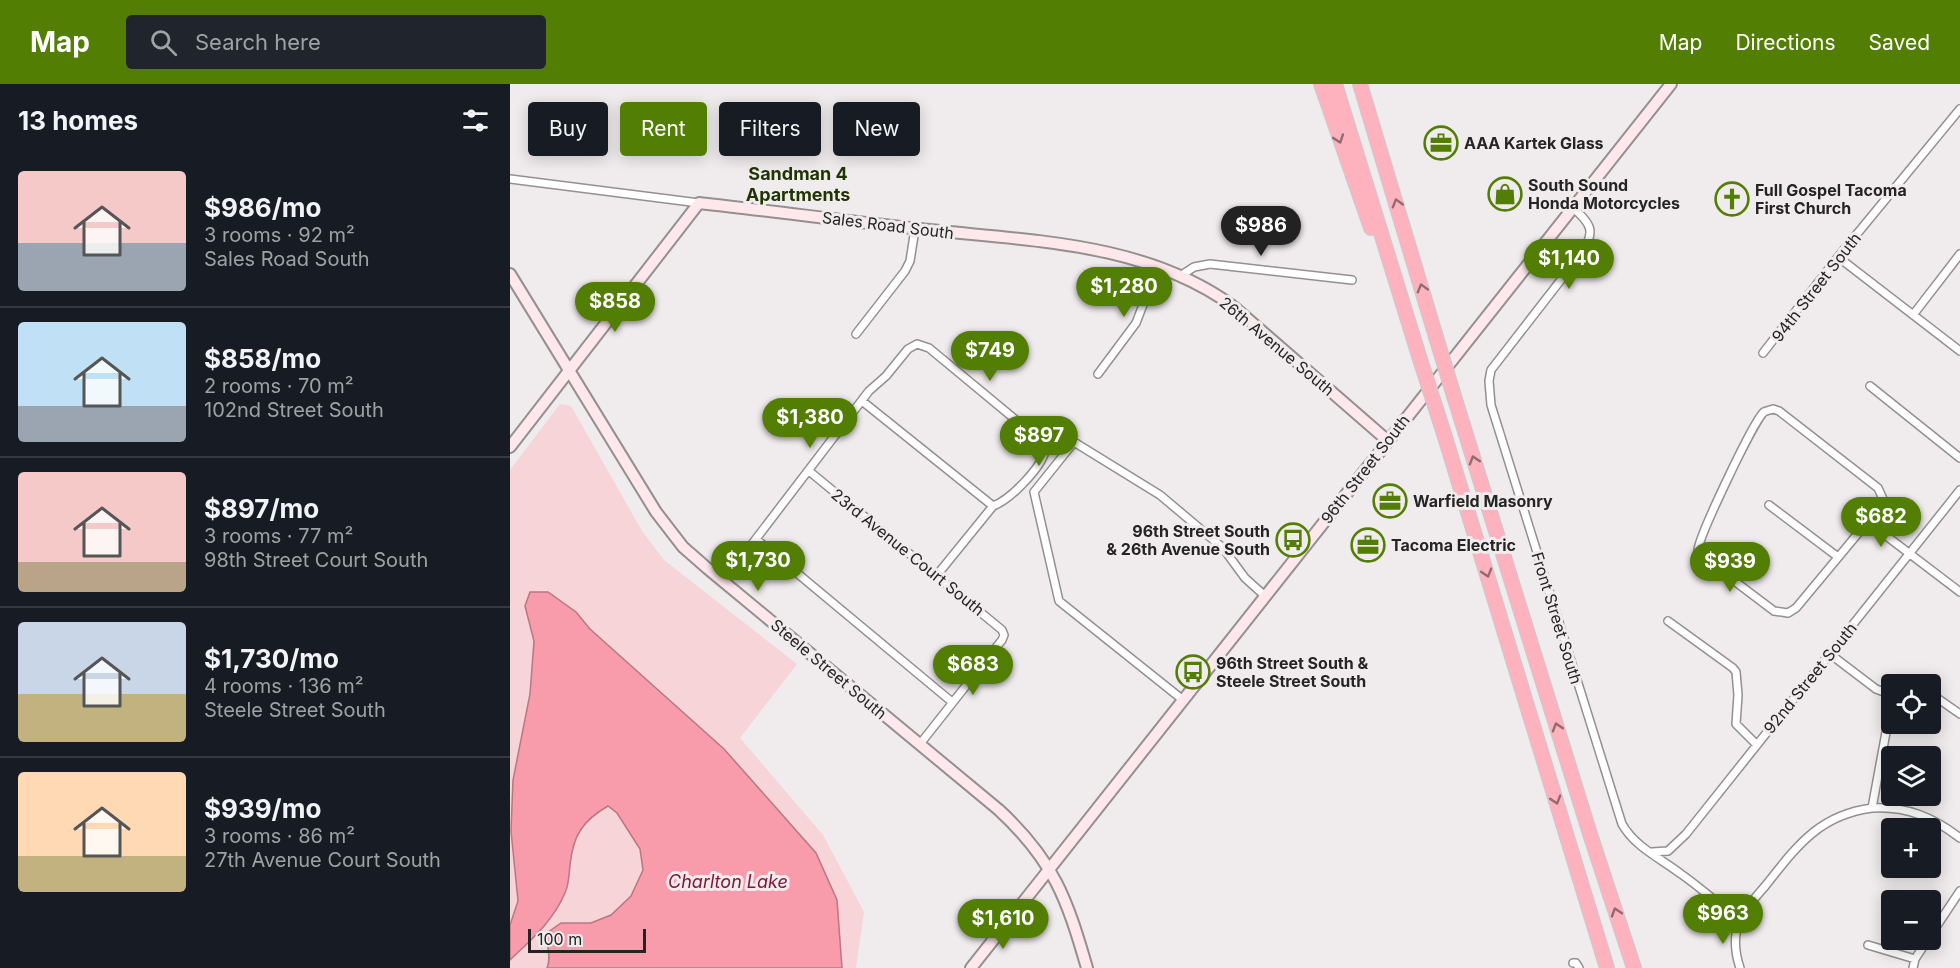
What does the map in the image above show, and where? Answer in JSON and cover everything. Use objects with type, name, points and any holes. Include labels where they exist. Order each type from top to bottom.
[{"type":"highway","points":[[1321,84],[1380,255],[1414,336]]},
{"type":"highway","points":[[1335,84],[1446,437],[1607,968]]},
{"type":"highway","points":[[1362,84],[1454,396],[1634,968]]},
{"type":"main road","name":"96th Street South","points":[[971,968],[1671,84]]},
{"type":"main road","name":"Sales Road South","points":[[699,203],[1088,248]]},
{"type":"main road","points":[[510,447],[699,203]]},
{"type":"main road","name":"26th Avenue South","points":[[1088,248],[1158,266],[1210,290],[1234,307],[1388,441]]},
{"type":"main road","name":"Steele Street South","points":[[510,274],[642,491],[683,547],[1011,821],[1050,869],[1070,911],[1087,968]]},
{"type":"street","name":"94th Street South","points":[[1763,353],[1838,257],[1960,109]]},
{"type":"street","name":"Sales Road South","points":[[510,179],[699,203]]},
{"type":"street","name":"Front Street South","points":[[1572,207],[1590,227],[1591,236],[1588,245],[1491,370],[1489,381],[1491,405],[1625,830],[1643,848],[1652,852],[1739,920]]},
{"type":"street","points":[[856,334],[905,271],[910,261],[915,229]]},
{"type":"street","points":[[1913,315],[1960,254]]},
{"type":"street","points":[[1838,257],[1960,351]]},
{"type":"street","points":[[1180,276],[1194,267],[1210,264],[1352,280]]},
{"type":"street","points":[[1098,374],[1136,323],[1158,266]]},
{"type":"street","points":[[723,582],[862,401],[908,350],[917,344],[926,345],[1034,435],[1045,448],[1041,461],[1018,489],[1006,501],[993,506],[937,575]]},
{"type":"street","points":[[1870,386],[1960,458]]},
{"type":"street","points":[[862,401],[993,506]]},
{"type":"street","points":[[1769,410],[1779,411],[1878,488],[1883,499],[1868,522],[1796,608],[1788,613],[1774,611],[1699,553],[1698,546],[1708,519],[1751,431],[1764,412],[1769,410]]},
{"type":"street","points":[[1183,700],[1059,602],[1034,492],[1074,442],[1160,495],[1228,554],[1245,578],[1265,596]]},
{"type":"street","name":"23rd Avenue Court South","points":[[809,471],[1000,627],[1004,635],[952,702]]},
{"type":"street","name":"92nd Street South","points":[[1652,852],[1668,850],[1686,834],[1960,490]]},
{"type":"street","points":[[1769,506],[1838,557]]},
{"type":"street","points":[[1868,522],[1960,592]]},
{"type":"street","points":[[756,539],[952,702],[920,744]]},
{"type":"street","points":[[1668,621],[1733,668],[1738,681],[1736,724],[1756,745]]},
{"type":"street","points":[[1830,654],[1881,691]]},
{"type":"street","points":[[1941,701],[1960,714]]},
{"type":"street","points":[[1872,808],[1886,734]]},
{"type":"street","points":[[1740,968],[1735,947],[1739,920],[1797,846],[1811,833],[1835,818],[1853,811],[1898,808],[1916,812],[1940,823],[1960,838]]},
{"type":"street","points":[[1941,919],[1960,891]]},
{"type":"street","points":[[1868,945],[1916,959]]},
{"type":"street","points":[[1913,968],[1921,950]]},
{"type":"shaded area","points":[[560,404],[571,406],[642,531],[664,560],[797,664],[740,738],[823,835],[864,912],[856,968],[842,968],[837,900],[816,853],[724,749],[590,629],[576,612],[525,606],[534,641],[530,694],[511,831],[518,901],[510,925],[510,470]]},
{"type":"shaded area","points":[[608,806],[617,813],[640,849],[643,870],[631,896],[611,915],[591,923],[561,923],[548,933],[547,968],[510,968],[510,960],[541,929],[560,903],[567,887],[571,855],[581,831],[592,818]]},
{"type":"water","name":"Charlton Lake","points":[[530,592],[548,592],[576,612],[590,629],[724,749],[816,853],[837,900],[842,968],[547,968],[549,960],[547,933],[561,923],[591,923],[611,915],[631,896],[643,870],[640,849],[617,813],[608,806],[585,824],[576,838],[571,855],[567,887],[560,903],[541,929],[510,960],[510,925],[518,901],[511,831],[513,780],[530,694],[534,641],[525,606]]},
{"type":"place","name":"AAA Kartek Glass","points":[[1441,143]]},
{"type":"place","name":"South Sound Honda Motorcycles","points":[[1505,194]]},
{"type":"place","name":"Full Gospel Tacoma First Church","points":[[1732,199]]},
{"type":"place","name":"Warfield Masonry","points":[[1390,501]]},
{"type":"place","name":"96th Street South & 26th Avenue South","points":[[1293,540]]},
{"type":"place","name":"Tacoma Electric","points":[[1368,545]]},
{"type":"place","name":"96th Street South & Steele Street South","points":[[1193,672]]},
{"type":"district","name":"Sandman 4 Apartments","points":[[798,184]]}]
